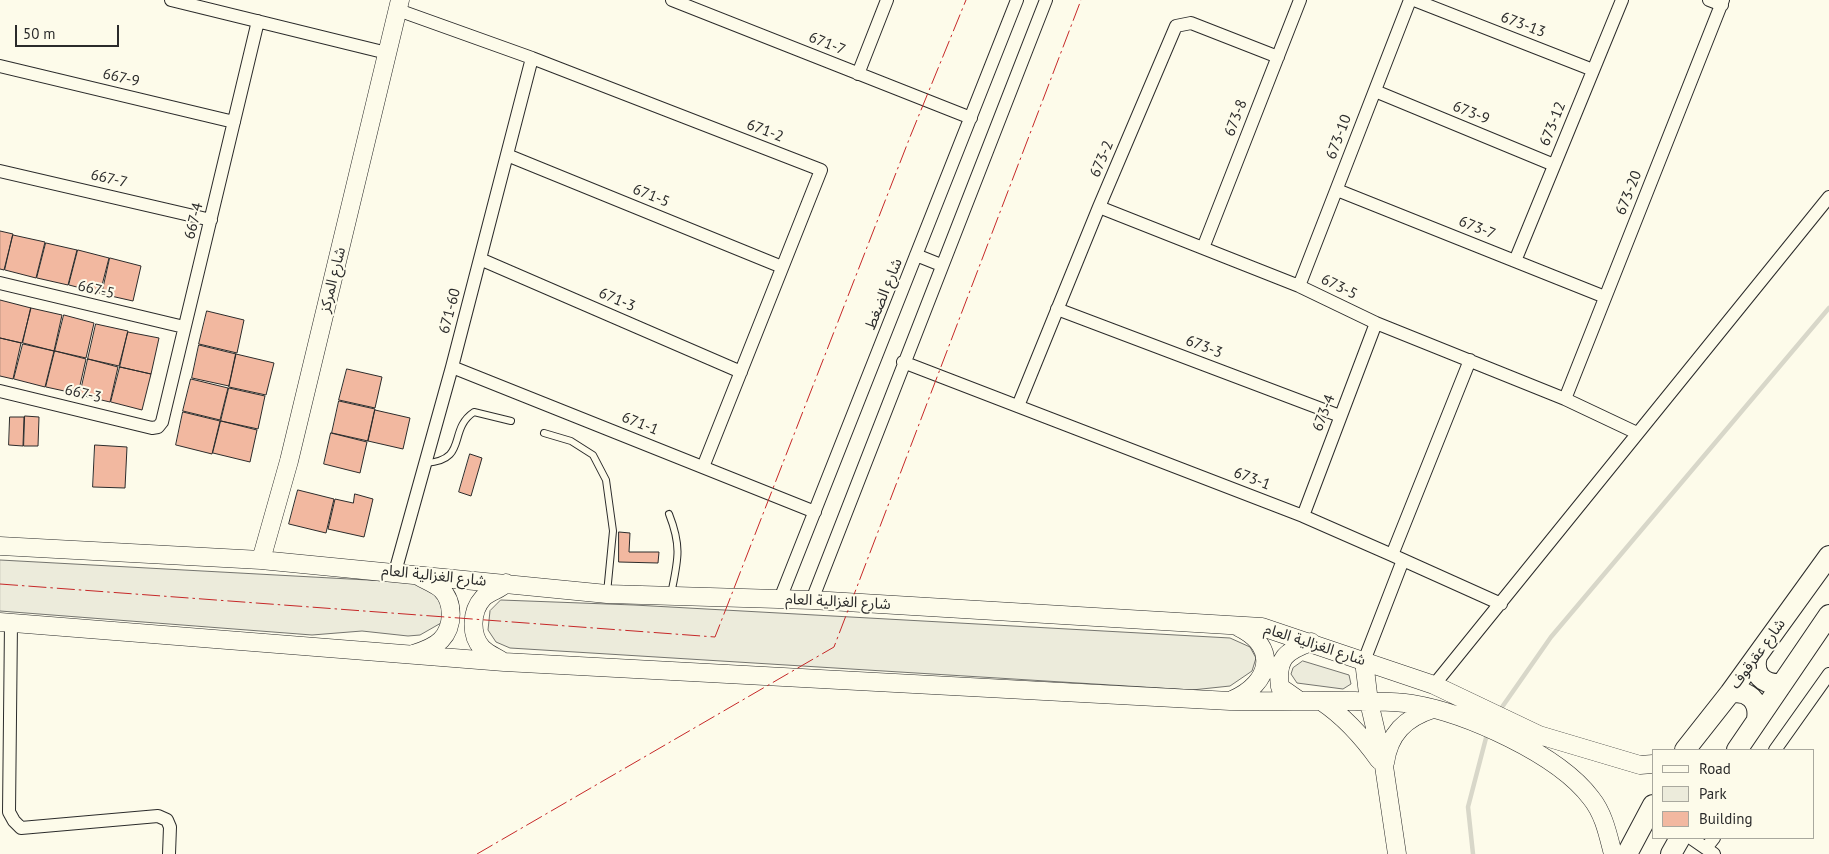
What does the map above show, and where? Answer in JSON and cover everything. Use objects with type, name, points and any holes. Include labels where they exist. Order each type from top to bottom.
[{"type":"main road","name":"شارع المركز","points":[[261,560],[289,461],[399,5]]},
{"type":"main road","name":"شارع الغزالية العام","points":[[0,546],[261,560],[607,594],[812,600],[1262,627],[1434,685],[1539,735],[1640,765],[1652,764]]},
{"type":"main road","name":"شارع عقرقوف","points":[[1684,749],[1730,693],[1829,556]]},
{"type":"main road","points":[[410,655],[441,641],[450,621],[450,606],[446,595],[440,588],[415,574]]},
{"type":"main road","points":[[504,662],[484,650],[478,643],[473,631],[474,616],[484,597],[506,583]]},
{"type":"main road","points":[[1738,749],[1829,615]]},
{"type":"main road","points":[[6,622],[504,662],[1230,701],[1320,700],[1412,704],[1466,720],[1532,749],[1570,775],[1591,798],[1603,818],[1613,854]]},
{"type":"main road","points":[[1230,701],[1254,688],[1261,679],[1264,669],[1264,654],[1260,642],[1254,635],[1232,624]]},
{"type":"main road","points":[[1300,701],[1280,687],[1278,674],[1283,659],[1291,649],[1311,642]]},
{"type":"main road","points":[[1757,656],[1755,663],[1760,678],[1766,682],[1781,684]]},
{"type":"main road","points":[[1364,660],[1369,702],[1384,766],[1397,854]]},
{"type":"main road","points":[[1730,693],[1738,692],[1752,697],[1756,704],[1757,719]]},
{"type":"main road","points":[[1320,700],[1340,713],[1356,729],[1384,766]]},
{"type":"main road","points":[[1384,766],[1387,750],[1399,729],[1417,714],[1432,709]]},
{"type":"main road","points":[[1628,854],[1652,807]]},
{"type":"main road","points":[[1671,854],[1679,839]]},
{"type":"street","points":[[171,0],[387,53]]},
{"type":"street","name":"671-7","points":[[672,0],[970,118]]},
{"type":"street","points":[[858,74],[887,0]]},
{"type":"street","name":"شارع الضغط","points":[[780,599],[1017,0]]},
{"type":"street","points":[[812,600],[903,362],[1046,0]]},
{"type":"street","name":"673-8","points":[[1203,248],[1300,0]]},
{"type":"street","name":"673-10","points":[[1299,286],[1410,0]]},
{"type":"street","name":"673-13","points":[[1414,0],[1593,70]]},
{"type":"street","name":"673-12","points":[[1515,261],[1622,0]]},
{"type":"street","name":"673-20","points":[[1565,399],[1718,2]]},
{"type":"street","name":"671-2","points":[[399,5],[821,170],[703,467]]},
{"type":"street","name":"667-4","points":[[158,427],[162,422],[258,21]]},
{"type":"street","name":"673-2","points":[[1018,406],[1099,206],[1176,26],[1191,23],[1278,57]]},
{"type":"street","name":"671-60","points":[[395,572],[452,367],[532,58]]},
{"type":"street","name":"667-9","points":[[0,66],[234,122]]},
{"type":"street","name":"673-9","points":[[1375,91],[1554,164]]},
{"type":"street","name":"671-5","points":[[507,155],[782,267]]},
{"type":"street","name":"667-7","points":[[0,171],[211,220]]},
{"type":"street","name":"673-7","points":[[1337,190],[1605,297]]},
{"type":"street","points":[[1434,685],[1829,197]]},
{"type":"street","name":"673-5","points":[[1099,206],[1299,286],[1376,323],[1565,399],[1637,432]]},
{"type":"street","points":[[916,255],[941,265]]},
{"type":"street","name":"671-3","points":[[480,259],[741,372]]},
{"type":"street","name":"667-5","points":[[0,283],[184,327]]},
{"type":"street","name":"673-3","points":[[1057,309],[1340,416]]},
{"type":"street","name":"673-4","points":[[1303,516],[1376,323]]},
{"type":"street","points":[[1364,660],[1397,558],[1470,360]]},
{"type":"street","name":"673-1","points":[[903,362],[1303,516],[1501,604]]},
{"type":"street","name":"671-1","points":[[452,367],[815,512]]},
{"type":"street","name":"667-3","points":[[0,391],[152,428],[158,427]]},
{"type":"street","points":[[6,622],[9,812],[14,821],[21,828],[158,816],[167,820],[170,827],[169,854]]},
{"type":"street","points":[[1776,749],[1829,674]]},
{"type":"street","points":[[1693,839],[1711,847]]},
{"type":"lane","points":[[426,463],[439,462],[451,455],[467,417],[474,412],[511,421]]},
{"type":"lane","points":[[544,433],[571,441],[594,455],[606,480],[613,531],[607,594]]},
{"type":"lane","points":[[670,514],[678,536],[678,559],[670,595]]},
{"type":"green space","points":[[0,560],[423,583],[446,603],[441,623],[420,635],[408,636],[362,631],[312,635],[0,611]]},
{"type":"green space","points":[[501,600],[634,605],[1230,638],[1250,647],[1256,658],[1252,671],[1230,686],[1192,690],[510,648],[496,642],[488,630],[490,611]]},
{"type":"green space","points":[[1303,661],[1349,675],[1351,684],[1343,689],[1297,683],[1291,674],[1293,668]]},
{"type":"building","points":[[0,231],[13,234],[4,270],[0,269]]},
{"type":"building","points":[[13,235],[45,242],[36,278],[5,270]]},
{"type":"building","points":[[46,243],[77,250],[68,285],[37,278]]},
{"type":"building","points":[[78,250],[109,258],[100,293],[69,285]]},
{"type":"building","points":[[110,258],[141,266],[133,301],[102,294]]},
{"type":"building","points":[[0,300],[31,308],[22,343],[0,338]]},
{"type":"building","points":[[31,308],[62,315],[54,351],[23,343]]},
{"type":"building","points":[[207,311],[244,320],[237,353],[199,344]]},
{"type":"building","points":[[64,315],[94,323],[86,358],[55,351]]},
{"type":"building","points":[[96,324],[128,331],[119,366],[88,359]]},
{"type":"building","points":[[128,332],[159,338],[151,374],[120,367]]},
{"type":"building","points":[[0,338],[21,343],[13,379],[0,376]]},
{"type":"building","points":[[23,344],[54,351],[45,387],[14,379]]},
{"type":"building","points":[[199,345],[236,354],[229,386],[192,378]]},
{"type":"building","points":[[55,351],[86,359],[78,394],[46,387]]},
{"type":"building","points":[[236,354],[274,363],[266,395],[229,387]]},
{"type":"building","points":[[88,359],[118,367],[110,402],[80,395]]},
{"type":"building","points":[[120,367],[151,374],[142,410],[111,402]]},
{"type":"building","points":[[347,369],[382,377],[375,408],[339,400]]},
{"type":"building","points":[[191,379],[228,388],[220,420],[183,411]]},
{"type":"building","points":[[229,388],[265,396],[258,429],[221,421]]},
{"type":"building","points":[[339,401],[375,409],[368,441],[332,433]]},
{"type":"building","points":[[375,410],[410,418],[403,449],[368,441]]},
{"type":"building","points":[[183,412],[220,421],[212,454],[176,445]]},
{"type":"building","points":[[25,416],[39,417],[38,446],[24,446]]},
{"type":"building","points":[[10,417],[24,417],[23,446],[9,445]]},
{"type":"building","points":[[221,421],[257,430],[250,462],[213,453]]},
{"type":"building","points":[[331,433],[367,442],[360,473],[324,464]]},
{"type":"building","points":[[95,445],[127,447],[125,488],[93,487]]},
{"type":"building","points":[[470,454],[482,458],[471,496],[459,492]]},
{"type":"building","points":[[298,490],[334,499],[326,533],[289,524]]},
{"type":"building","points":[[355,494],[373,499],[364,537],[328,529],[335,499],[353,503]]},
{"type":"building","points":[[619,532],[630,533],[629,552],[659,552],[658,563],[619,562]]},
{"type":"waterway","points":[[1500,710],[1551,637],[1829,308]]},
{"type":"waterway","points":[[1473,854],[1468,807],[1486,738]]},
{"type":"power","points":[[0,584],[715,637],[910,137],[966,0]]},
{"type":"power","points":[[477,854],[834,647],[1081,0]]}]
